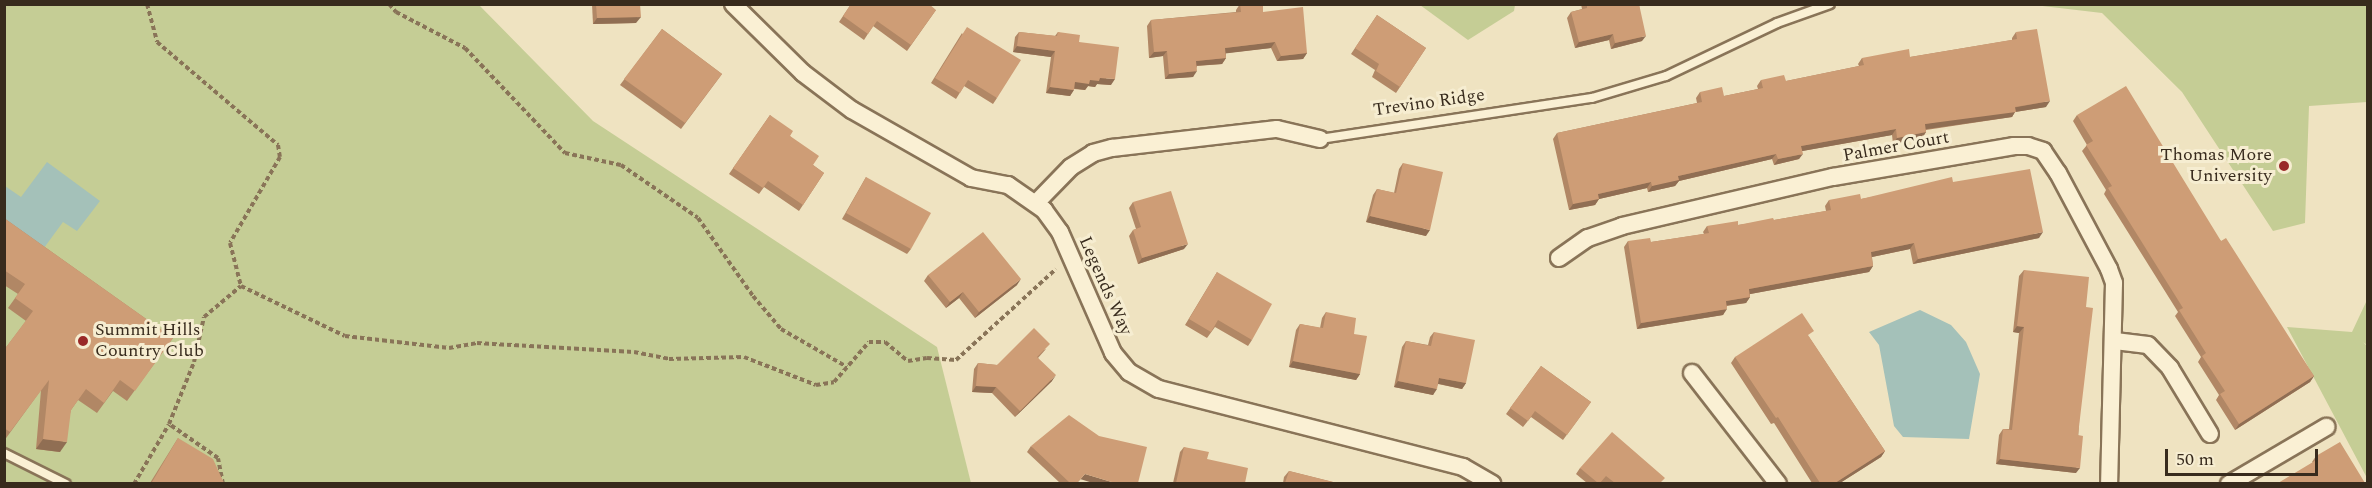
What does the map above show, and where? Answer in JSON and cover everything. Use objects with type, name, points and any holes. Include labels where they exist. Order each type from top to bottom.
[{"type":"street","name":"Legends Way","points":[[733,4],[803,73],[852,110],[971,178],[1008,185],[1036,203],[1060,232],[1113,353],[1129,372],[1159,389],[1463,467],[1493,483]]},
{"type":"street","name":"Trevino Ridge","points":[[1036,203],[1071,167],[1093,153],[1112,148],[1277,129],[1320,139]]},
{"type":"street","name":"Palmer Court","points":[[1559,258],[1588,238],[1622,226],[1833,177],[2028,146],[2043,152],[2058,173],[2109,268],[2114,283],[2115,341],[2109,483]]},
{"type":"street","points":[[2115,341],[2148,345],[2170,368],[2210,434]]},
{"type":"street","points":[[1692,373],[1778,483]]},
{"type":"street","points":[[2229,483],[2326,427]]},
{"type":"lane","name":"Trevino Ridge","points":[[1320,139],[1592,98],[1666,76],[1777,23],[1830,4]]},
{"type":"lane","points":[[4,453],[66,483]]},
{"type":"path","points":[[147,4],[157,42],[278,145],[280,157],[230,243],[241,286],[345,336],[449,348],[477,343],[634,352],[669,359],[744,357],[816,385],[834,382],[869,342],[885,342],[908,361],[927,358],[956,360],[1070,256]]},
{"type":"path","points":[[389,4],[396,12],[465,48],[565,153],[621,165],[698,218],[753,296],[781,328],[847,367]]},
{"type":"path","points":[[134,483],[169,424],[194,362],[204,317],[241,286]]},
{"type":"path","points":[[169,424],[218,458],[223,483]]},
{"type":"green space","name":"Summit Hills Country Club","points":[[4,5],[479,5],[593,121],[937,347],[971,483],[5,483]]},
{"type":"green space","points":[[1420,5],[1515,5],[1514,11],[1468,40]]},
{"type":"green space","points":[[2034,5],[2367,5],[2367,102],[2309,106],[2305,223],[2273,231],[2182,92],[2102,13]]},
{"type":"green space","points":[[2367,300],[2367,345],[2363,342],[2368,347],[2367,478],[2287,327],[2352,332]]},
{"type":"water","points":[[47,162],[100,201],[77,231],[63,222],[41,252],[5,225],[5,186],[21,197]]},
{"type":"water","points":[[1920,310],[1951,325],[1966,342],[1980,374],[1969,439],[1903,437],[1894,426],[1879,345],[1869,332]]},
{"type":"building","points":[[596,4],[640,4],[641,17],[597,18]]},
{"type":"building","points":[[851,4],[929,4],[936,10],[911,45],[877,21],[868,34],[843,16]]},
{"type":"building","points":[[1240,4],[1263,4],[1263,12],[1303,7],[1307,53],[1281,56],[1275,42],[1225,48],[1226,58],[1196,61],[1197,71],[1169,74],[1167,51],[1154,52],[1151,20],[1241,12]]},
{"type":"building","points":[[1587,4],[1639,4],[1646,36],[1615,43],[1613,34],[1579,42],[1571,12],[1587,8]]},
{"type":"building","points":[[1377,15],[1426,48],[1400,87],[1376,71],[1379,64],[1355,48]]},
{"type":"building","points":[[967,27],[1021,60],[997,98],[968,80],[960,93],[935,78]]},
{"type":"building","points":[[662,29],[722,74],[685,123],[624,79]]},
{"type":"building","points":[[2037,29],[2050,101],[2015,107],[2016,112],[1925,124],[1926,132],[1897,138],[1896,129],[1801,146],[1803,154],[1778,159],[1776,154],[1678,176],[1679,180],[1652,186],[1651,182],[1598,194],[1599,199],[1573,204],[1557,133],[1702,102],[1700,92],[1722,87],[1724,96],[1763,88],[1761,80],[1784,75],[1786,81],[1864,65],[1862,58],[1909,49],[1910,57],[2017,39],[2016,32]]},
{"type":"building","points":[[1019,32],[1057,36],[1058,32],[1080,35],[1079,42],[1119,47],[1115,79],[1100,78],[1099,81],[1090,80],[1089,84],[1075,82],[1074,90],[1050,87],[1055,51],[1017,46]]},
{"type":"building","points":[[2126,86],[2221,241],[2226,238],[2314,376],[2239,424],[2220,394],[2225,391],[2202,356],[2206,353],[2179,310],[2183,308],[2108,188],[2112,186],[2086,145],[2093,141],[2077,115]]},
{"type":"building","points":[[770,115],[793,131],[790,136],[819,156],[813,165],[824,173],[803,205],[768,181],[763,188],[733,168]]},
{"type":"building","points":[[1403,163],[1443,172],[1430,230],[1370,216],[1377,189],[1396,193]]},
{"type":"building","points":[[2030,169],[2043,232],[1918,259],[1914,243],[1871,252],[1873,266],[1749,289],[1750,297],[1726,301],[1727,309],[1641,323],[1628,241],[1650,238],[1651,242],[1709,233],[1707,226],[1738,221],[1738,225],[1831,210],[1829,200],[1860,194],[1861,199],[1952,177],[1953,182]]},
{"type":"building","points":[[866,177],[931,213],[911,249],[846,213]]},
{"type":"building","points":[[1171,191],[1188,244],[1142,258],[1133,230],[1141,227],[1133,202]]},
{"type":"building","name":"Summit Hills Country Club","points":[[4,218],[173,338],[135,391],[120,380],[104,403],[86,389],[71,410],[67,442],[43,439],[49,380],[10,432],[4,428],[4,350],[33,311],[15,298],[25,284],[4,270]]},
{"type":"building","points":[[983,232],[1021,279],[979,312],[963,292],[950,302],[928,275]]},
{"type":"building","points":[[2024,270],[2089,277],[2086,307],[2093,308],[2078,435],[2083,436],[2080,468],[2000,459],[2003,429],[2012,430],[2024,327],[2017,326]]},
{"type":"building","points":[[1217,272],[1272,304],[1252,340],[1218,320],[1211,332],[1189,319]]},
{"type":"building","points":[[1326,312],[1356,318],[1354,334],[1367,336],[1360,374],[1293,361],[1300,324],[1323,328]]},
{"type":"building","points":[[1802,313],[1814,331],[1808,335],[1885,451],[1835,483],[1820,483],[1778,417],[1776,418],[1735,357]]},
{"type":"building","points":[[1034,328],[1050,344],[1037,357],[1056,375],[1020,411],[996,387],[976,386],[978,363],[997,365]]},
{"type":"building","points":[[1434,332],[1475,340],[1466,383],[1439,378],[1437,389],[1398,381],[1406,341],[1431,346]]},
{"type":"building","points":[[1541,366],[1591,402],[1567,435],[1535,411],[1528,421],[1510,408]]},
{"type":"building","points":[[1069,415],[1099,436],[1147,447],[1138,483],[1115,483],[1085,474],[1077,483],[1070,483],[1031,446]]},
{"type":"building","points":[[1612,432],[1665,478],[1660,483],[1615,483],[1606,476],[1598,483],[1580,468]]},
{"type":"building","points":[[178,438],[213,459],[224,483],[152,482]]},
{"type":"building","points":[[2340,442],[2365,483],[2278,483],[2318,459],[2316,456]]},
{"type":"building","points":[[1184,447],[1209,452],[1207,459],[1248,468],[1245,483],[1176,483]]},
{"type":"building","points":[[1289,471],[1337,483],[1285,483]]},
{"type":"place","name":"Thomas More University","points":[[2284,166]]},
{"type":"place","name":"Summit Hills Country Club","points":[[83,341]]}]
